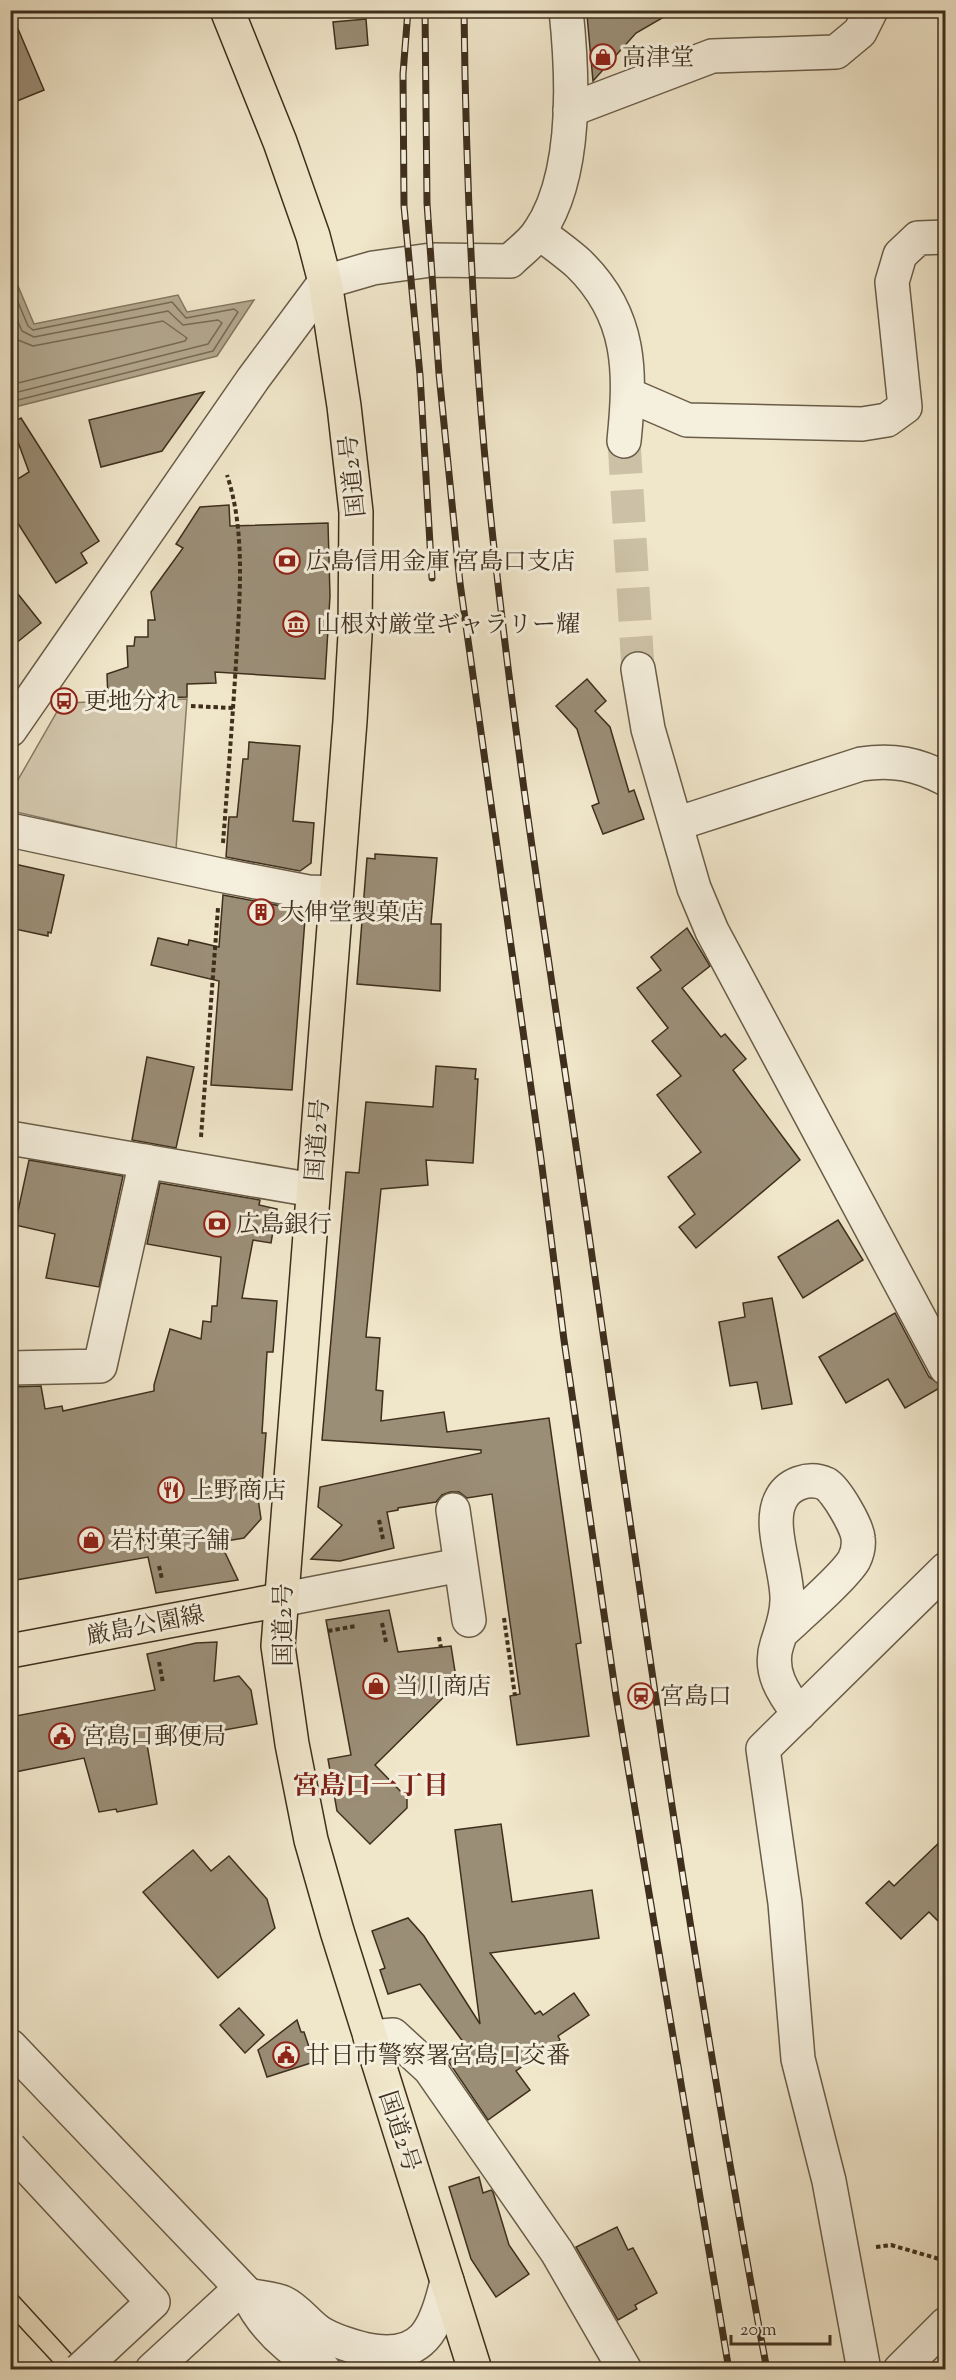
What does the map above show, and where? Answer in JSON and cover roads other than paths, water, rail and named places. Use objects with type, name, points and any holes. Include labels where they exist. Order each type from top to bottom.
[{"type":"main road","name":"国道2号","points":[[227,10],[280,142],[313,236],[325,282],[344,406],[356,512],[355,635],[278,1646],[301,1792],[323,1886],[475,2370]]},
{"type":"main road","name":"厳島公園線","points":[[10,1651],[280,1600]]},
{"type":"street","points":[[10,730],[253,379],[325,282],[372,268],[431,260],[510,261],[539,232],[562,176],[570,110],[570,49],[566,10]]},
{"type":"street","points":[[570,110],[712,56],[836,52],[860,32],[871,10]]},
{"type":"street","points":[[539,232],[579,264],[608,300],[626,345],[629,395],[624,441]]},
{"type":"street","points":[[629,395],[687,420],[862,424],[887,420],[905,407],[892,282],[900,255],[918,238],[945,237]]},
{"type":"street","points":[[638,669],[648,729],[694,888],[711,931],[945,1368]]},
{"type":"street","points":[[676,824],[861,764],[884,760],[907,762],[945,779]]},
{"type":"street","points":[[10,830],[220,875],[308,892],[336,893]]},
{"type":"street","points":[[10,1138],[313,1190]]},
{"type":"street","points":[[10,1368],[100,1366],[146,1161]]},
{"type":"street","points":[[783,1631],[854,1560],[859,1539],[855,1527],[833,1490],[827,1485],[808,1481],[796,1484],[780,1499],[776,1511],[787,1611],[783,1631],[777,1644],[775,1673],[782,1691],[798,1714]]},
{"type":"street","points":[[453,1510],[470,1620]]},
{"type":"street","points":[[280,1600],[460,1565]]},
{"type":"street","points":[[864,2370],[830,2181],[798,2059],[785,1903],[763,1749],[945,1569]]},
{"type":"street","points":[[785,1577],[796,1589],[809,1594],[824,1591]]},
{"type":"street","points":[[370,2037],[393,2035],[430,2069],[557,2252],[625,2370]]},
{"type":"street","points":[[10,2046],[244,2292],[258,2317],[298,2354],[324,2370]]},
{"type":"street","points":[[10,2148],[153,2302],[80,2370]]},
{"type":"street","points":[[244,2292],[284,2303],[320,2333],[346,2345],[393,2354],[411,2349],[425,2337],[440,2311],[447,2281]]},
{"type":"street","points":[[152,2370],[244,2292]]},
{"type":"street","points":[[900,2370],[945,2324]]},
{"type":"water","points":[[10,267],[34,324],[178,295],[187,312],[254,300],[217,356],[11,408]]},
{"type":"tunnel","points":[[624,441],[638,669]]},
{"type":"tram line","points":[[10,2287],[86,2370]]},
{"type":"tram line","points":[[10,2316],[60,2370]]},
{"type":"railway","points":[[408,10],[403,74],[404,206],[420,375],[432,578]]},
{"type":"railway","points":[[425,10],[427,203],[439,374],[460,583],[541,1159],[564,1340],[616,1696],[729,2370]]},
{"type":"railway","points":[[464,10],[469,212],[476,347],[487,481],[515,720],[650,1661],[717,2087],[767,2370]]},
{"type":"place","name":"高津堂","points":[[603,57]]},
{"type":"place","name":"広島信用金庫 宮島口支店","points":[[287,561]]},
{"type":"place","name":"山根対厳堂ギャラリー耀","points":[[296,624]]},
{"type":"place","name":"更地分れ","points":[[64,701]]},
{"type":"place","name":"大伸堂製菓店","points":[[261,912]]},
{"type":"place","name":"広島銀行","points":[[217,1224]]},
{"type":"place","name":"上野商店","points":[[171,1490]]},
{"type":"place","name":"岩村菓子舗","points":[[91,1540]]},
{"type":"place","name":"当川商店","points":[[376,1686]]},
{"type":"place","name":"宮島口","points":[[641,1696]]},
{"type":"place","name":"宮島口郵便局","points":[[62,1736]]},
{"type":"place","name":"廿日市警察署宮島口交番","points":[[286,2055]]},
{"type":"district","name":"宮島口一丁目","points":[[371,1785]]}]
